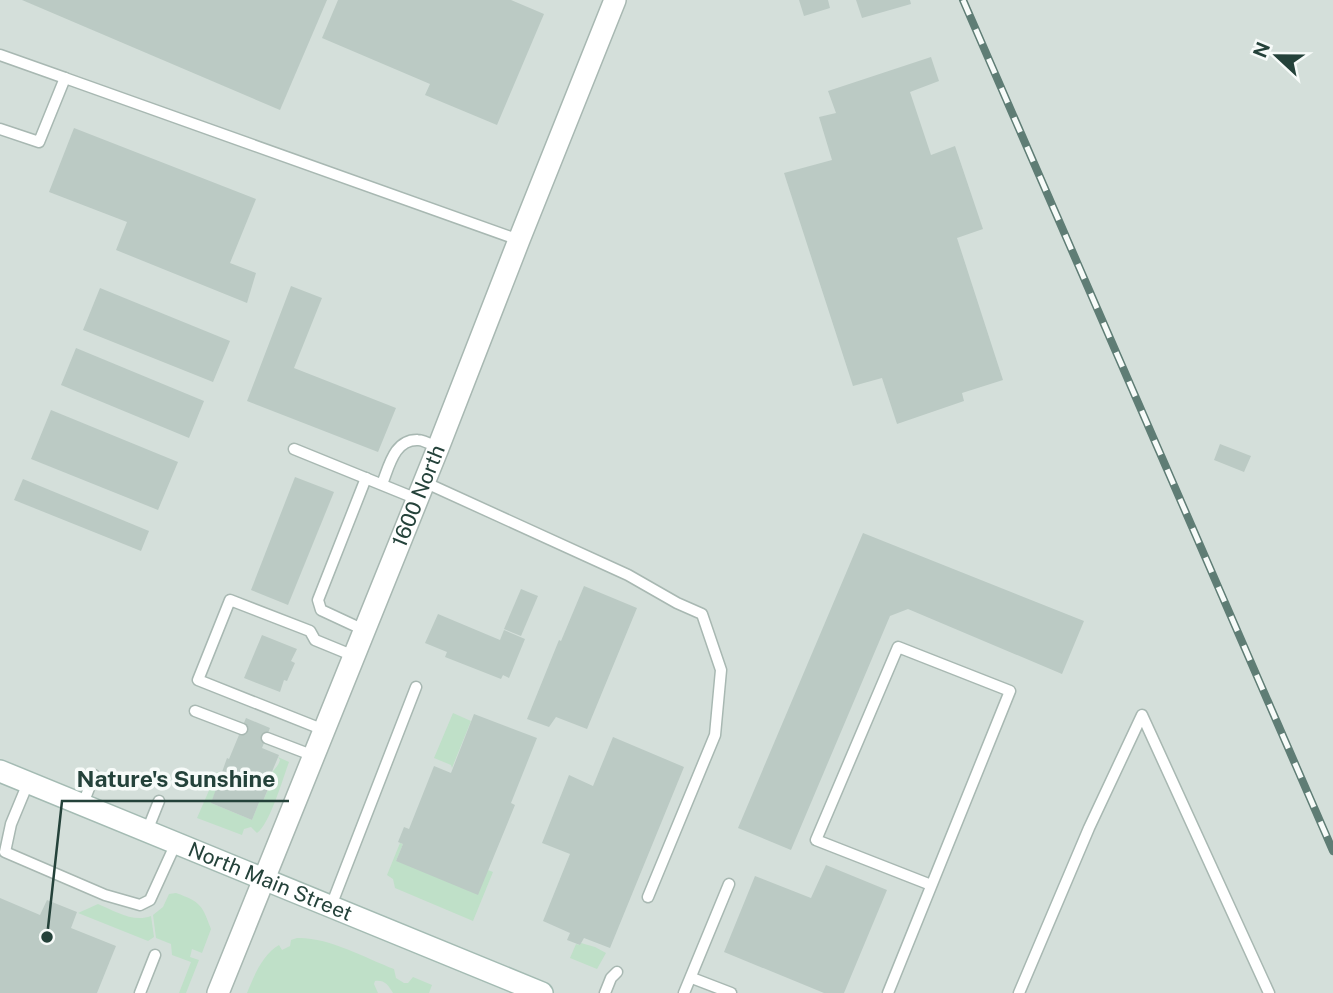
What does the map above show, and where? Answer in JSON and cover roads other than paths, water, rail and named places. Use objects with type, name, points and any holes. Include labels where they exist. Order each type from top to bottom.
[{"type":"street","name":"1600 North","points":[[218,993],[421,491],[615,0]]},
{"type":"street","name":"North Main Street","points":[[0,771],[542,993]]},
{"type":"lane","points":[[0,55],[519,240]]},
{"type":"lane","points":[[0,129],[39,142],[65,78]]},
{"type":"lane","points":[[382,484],[396,448],[405,442],[419,440],[438,448]]},
{"type":"lane","points":[[294,449],[382,484],[421,491],[628,575],[702,614],[721,670],[715,735],[648,897]]},
{"type":"lane","points":[[364,630],[321,610],[318,600],[366,478]]},
{"type":"lane","points":[[325,731],[198,680],[230,600],[310,631],[315,640],[354,656]]},
{"type":"lane","points":[[888,993],[1010,691],[898,647],[816,840],[931,885]]},
{"type":"lane","points":[[331,906],[416,687]]},
{"type":"lane","points":[[195,711],[242,729]]},
{"type":"lane","points":[[1019,993],[1089,828],[1142,715],[1269,993]]},
{"type":"lane","points":[[267,738],[314,756]]},
{"type":"lane","points":[[83,804],[94,775]]},
{"type":"lane","points":[[28,783],[11,824],[5,852],[105,894],[140,905],[150,900],[176,843]]},
{"type":"lane","points":[[147,831],[159,801]]},
{"type":"lane","points":[[684,993],[729,884]]},
{"type":"lane","points":[[140,993],[156,955]]},
{"type":"lane","points":[[605,993],[611,978],[617,972]]},
{"type":"lane","points":[[692,978],[731,993]]},
{"type":"railway","points":[[963,0],[1333,851]]},
{"type":"place","name":"Nature's Sunshine","points":[[47,937]]}]
